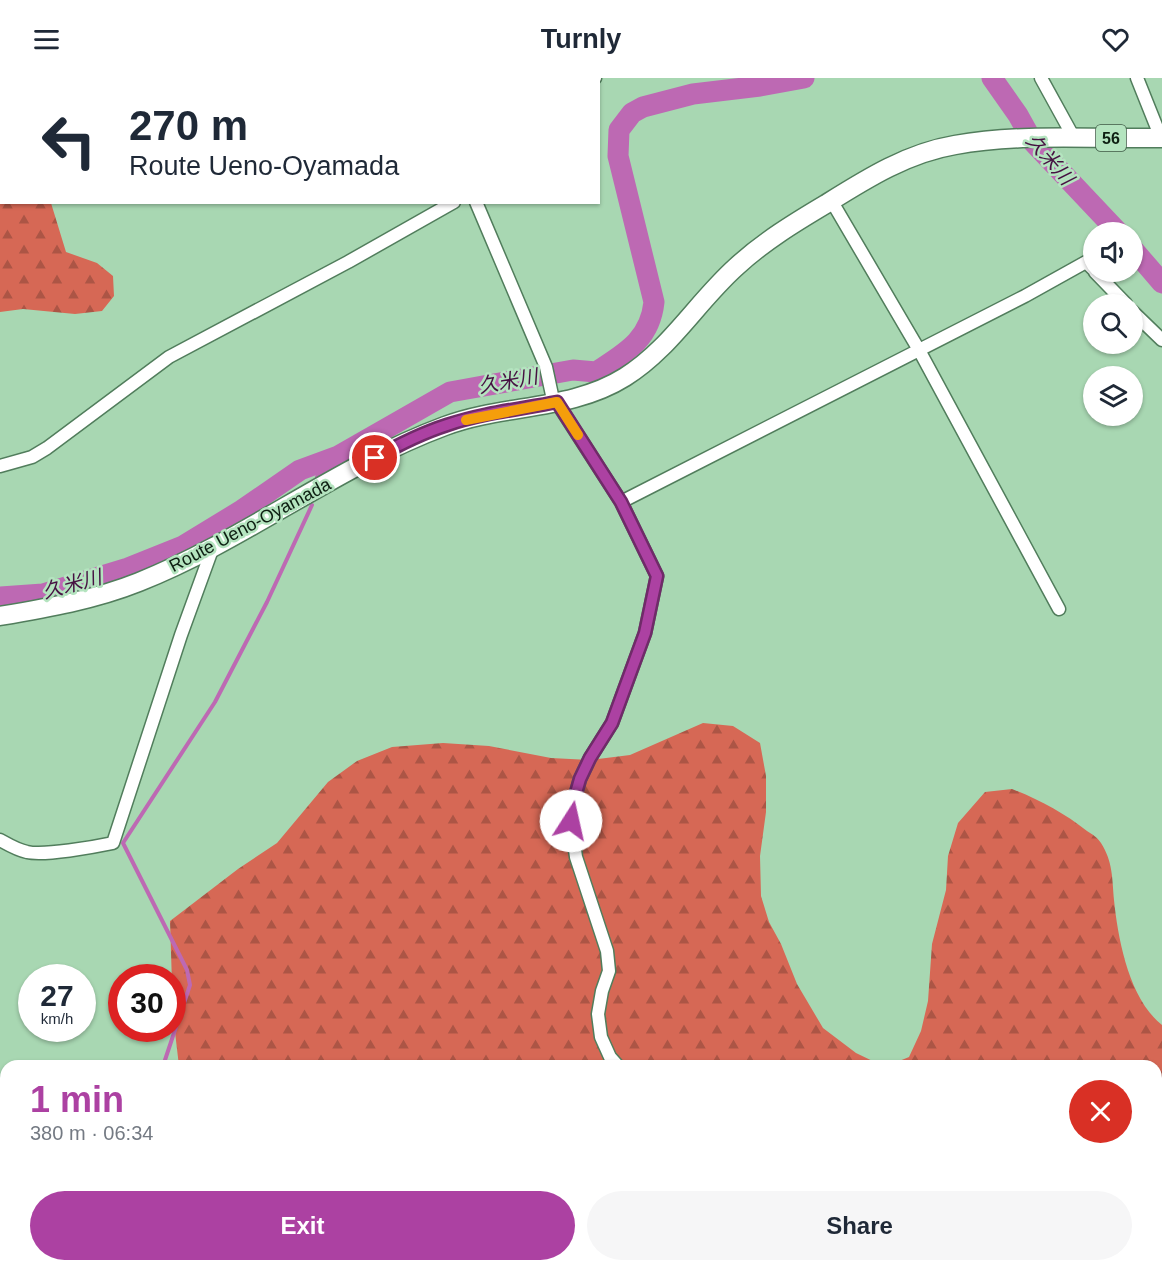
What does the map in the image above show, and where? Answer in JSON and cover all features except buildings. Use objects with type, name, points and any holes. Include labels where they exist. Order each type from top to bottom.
[{"type":"main road","name":"Route Ueno-Oyamada","points":[[0,616],[97,597],[140,582],[213,547],[405,442],[448,424],[599,390],[626,376],[657,353],[733,269],[772,237],[891,165],[953,145],[1003,138],[1162,138]]},
{"type":"street","points":[[1041,78],[1067,138]]},
{"type":"street","points":[[1137,78],[1162,138]]},
{"type":"street","points":[[831,200],[919,350],[1059,609]]},
{"type":"street","points":[[0,466],[32,457],[47,448],[169,357],[450,204]]},
{"type":"street","points":[[477,204],[546,367],[555,399],[621,502],[657,576],[645,633],[612,723],[590,758],[580,779],[572,807],[571,821],[576,857],[607,951],[609,971],[602,991],[598,1014],[601,1037],[613,1060]]},
{"type":"street","points":[[621,502],[1083,264]]},
{"type":"street","points":[[1105,282],[1116,294]]},
{"type":"street","points":[[1143,322],[1162,340]]},
{"type":"street","points":[[0,840],[31,853],[91,848],[113,843],[181,635],[213,547]]},
{"type":"green space","points":[[0,204],[51,204],[66,252],[97,263],[113,276],[114,296],[102,311],[75,314],[23,309],[0,312]]},
{"type":"green space","points":[[703,723],[733,726],[760,743],[766,776],[766,812],[760,856],[761,896],[769,922],[781,944],[797,984],[823,1028],[856,1053],[871,1060],[178,1060],[176,1042],[186,1042],[186,964],[171,964],[170,921],[238,869],[277,843],[328,782],[357,761],[392,747],[443,743],[489,746],[551,758],[590,760],[630,755]]},
{"type":"green space","points":[[1012,789],[1042,802],[1093,835],[1101,843],[1110,864],[1119,932],[1127,967],[1141,1000],[1162,1025],[1162,1060],[902,1060],[909,1057],[921,1031],[928,1001],[932,944],[946,890],[948,856],[958,823],[985,792]]},
{"type":"waterway","name":"久米川","points":[[0,597],[43,594],[128,568],[183,546],[242,510],[300,470],[338,456],[450,392],[573,370],[596,372],[626,352],[642,336],[652,315],[654,302],[618,156],[619,130],[632,113],[643,107],[693,94],[804,78]]},
{"type":"waterway","name":"久米川","points":[[992,78],[1018,115],[1033,142],[1109,222]]},
{"type":"waterway","name":"久米川","points":[[1143,261],[1162,283]]},
{"type":"waterway","points":[[317,477],[338,456]]},
{"type":"waterway","points":[[165,1060],[190,985],[187,970],[123,843],[215,702],[267,602],[312,505]]},
{"type":"slow traffic","points":[[466,420],[557,402],[578,435]]},
{"type":"route","points":[[375,458],[395,446],[448,424],[557,402],[621,502],[657,576],[645,633],[612,723],[580,779],[572,807],[571,821]]}]
